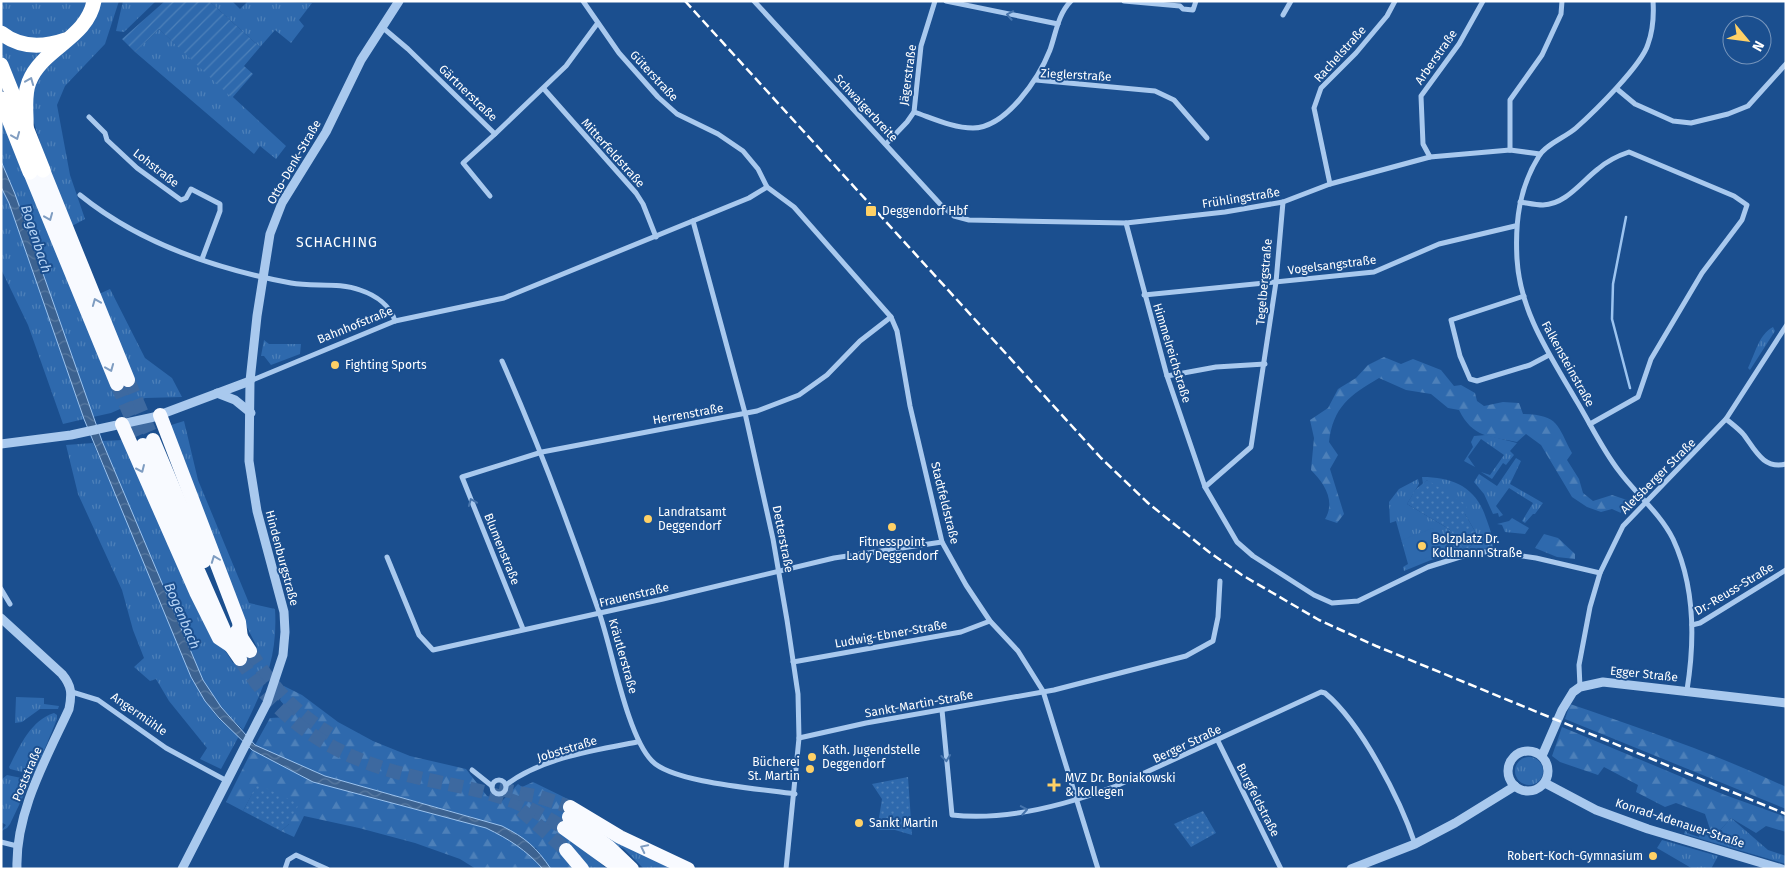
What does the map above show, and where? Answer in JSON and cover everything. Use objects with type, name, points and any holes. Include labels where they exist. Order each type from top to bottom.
[{"type":"highway","points":[[26,129],[27,90],[31,77],[42,62],[75,35],[86,20],[94,1]]},
{"type":"highway","points":[[1,33],[14,41],[32,46],[48,45],[75,35]]},
{"type":"highway","points":[[1,65],[26,129],[37,171]]},
{"type":"highway","points":[[1,99],[37,171],[122,382]]},
{"type":"highway","points":[[160,414],[239,622],[236,642]]},
{"type":"highway","points":[[115,426],[219,638],[236,642]]},
{"type":"highway","points":[[148,442],[236,642],[245,655]]},
{"type":"highway","points":[[568,818],[620,869]]},
{"type":"highway","points":[[568,818],[609,847],[632,869]]},
{"type":"highway","points":[[568,818],[620,836],[688,869]]},
{"type":"highway","points":[[566,850],[582,869]]},
{"type":"street","name":"Otto-Denk-Straße","points":[[250,381],[270,234],[282,203],[326,132],[360,60],[399,1]]},
{"type":"street","name":"Güterstraße","points":[[583,1],[597,24],[658,96],[676,114],[718,134],[743,151],[758,169],[767,187]]},
{"type":"street","name":"Schwaigerbreite","points":[[754,1],[941,205],[954,216],[968,220]]},
{"type":"street","name":"Jägerstraße","points":[[886,144],[914,112],[922,46],[935,1]]},
{"type":"street","points":[[946,1],[1058,24]]},
{"type":"street","points":[[1036,80],[1065,7],[1071,1]]},
{"type":"street","points":[[1124,1],[1181,4],[1183,9],[1192,10],[1196,1]]},
{"type":"street","points":[[1284,15],[1291,1]]},
{"type":"street","name":"Rachelstraße","points":[[1330,184],[1314,108],[1321,88],[1356,54],[1387,16],[1395,1]]},
{"type":"street","name":"Arberstraße","points":[[1430,157],[1424,144],[1421,96],[1459,44],[1483,1]]},
{"type":"street","points":[[1510,150],[1510,100],[1542,55],[1560,14],[1562,1]]},
{"type":"street","name":"Falkensteinstraße","points":[[1653,1],[1654,19],[1648,46],[1617,88],[1576,128],[1540,154],[1525,183],[1515,226],[1517,262],[1524,296],[1533,324],[1611,461],[1664,524],[1676,547],[1686,579],[1692,625],[1692,658],[1687,690]]},
{"type":"street","name":"Gärtnerstraße","points":[[382,27],[408,49],[496,134],[566,66],[597,24]]},
{"type":"street","points":[[1617,88],[1635,104],[1673,121],[1691,123],[1728,114],[1748,106],[1786,64]]},
{"type":"street","name":"Zieglerstraße","points":[[914,112],[966,128],[984,127],[998,119],[1036,80],[1155,91],[1174,100],[1207,138]]},
{"type":"street","name":"Mitterfeldstraße","points":[[544,89],[636,193],[643,204],[656,237]]},
{"type":"street","name":"Lohstraße","points":[[89,118],[105,133],[107,140],[137,168],[181,200],[186,198],[192,189],[220,204],[220,211],[202,259]]},
{"type":"street","points":[[490,196],[463,163],[496,134]]},
{"type":"street","name":"Frühlingstraße","points":[[968,220],[1126,223],[1224,212],[1282,202],[1330,184],[1430,157],[1510,150],[1540,154]]},
{"type":"street","points":[[1520,202],[1544,205],[1562,199],[1612,158],[1628,152],[1734,196],[1747,205],[1742,220],[1702,273],[1652,359],[1638,397],[1590,424]]},
{"type":"street","name":"Bahnhofstraße","points":[[1,444],[115,426],[160,414],[250,381],[395,321],[498,300],[750,198],[767,187]]},
{"type":"street","name":"Stadtfeldstraße","points":[[767,187],[794,207],[891,317],[897,331],[910,406],[942,542],[953,565],[990,621],[1018,651],[1043,691],[1098,869]]},
{"type":"street","points":[[80,194],[102,213],[137,234],[202,259],[263,278],[296,284],[358,289],[389,308],[395,321]]},
{"type":"street","name":"Tegelbergstraße","points":[[1205,487],[1252,447],[1276,282],[1282,202]]},
{"type":"street","name":"Detterstraße","points":[[693,221],[746,413],[780,570],[798,694],[799,738],[795,794],[786,869]]},
{"type":"street","name":"Himmelreichstraße","points":[[1126,223],[1167,376],[1205,487],[1237,542],[1253,556],[1314,595],[1332,603],[1358,601],[1428,567],[1476,552],[1495,552],[1536,558],[1600,573]]},
{"type":"street","name":"Vogelsangstraße","points":[[1144,295],[1374,272],[1439,244],[1515,226]]},
{"type":"street","points":[[1524,296],[1451,320],[1460,356],[1470,378],[1477,382],[1530,364],[1549,355]]},
{"type":"street","name":"Herrenstraße","points":[[462,477],[542,452],[746,413],[782,403],[799,396],[827,375],[860,342],[891,317]]},
{"type":"street","name":"Aletsberger Straße","points":[[1580,687],[1579,665],[1584,635],[1600,573],[1622,526],[1701,447],[1726,419],[1786,326]]},
{"type":"street","name":"Kräutlerstraße","points":[[502,361],[542,452],[600,614],[637,742],[652,763],[677,774],[707,781],[795,794]]},
{"type":"street","points":[[1167,376],[1216,367],[1265,364]]},
{"type":"street","name":"Hindenburgstraße","points":[[182,869],[257,725],[278,673],[285,632],[284,612],[257,512],[249,461],[250,381]]},
{"type":"street","points":[[217,393],[235,400],[251,413]]},
{"type":"street","points":[[1726,419],[1743,434],[1763,460],[1772,465],[1786,464]]},
{"type":"street","name":"Blumenstraße","points":[[462,477],[523,629]]},
{"type":"street","name":"Frauenstraße","points":[[387,557],[419,635],[433,650],[523,629],[600,614],[834,558],[942,542]]},
{"type":"street","name":"Dr.-Reuss-Straße","points":[[1692,625],[1700,623],[1786,570]]},
{"type":"street","name":"Sankt-Martin-Straße","points":[[799,738],[866,723],[1043,691],[1186,656],[1213,641],[1218,617],[1220,581]]},
{"type":"street","points":[[1,589],[10,604]]},
{"type":"street","points":[[1,618],[62,674],[69,682],[72,692]]},
{"type":"street","name":"Ludwig-Ebner-Straße","points":[[793,662],[962,632],[990,621]]},
{"type":"street","name":"Egger Straße","points":[[1580,687],[1604,682],[1687,690],[1786,703]]},
{"type":"street","points":[[1542,756],[1569,698],[1580,687]]},
{"type":"street","name":"Angermühle","points":[[72,692],[98,700],[166,748],[228,781]]},
{"type":"street","name":"Poststraße","points":[[17,869],[17,846],[21,821],[69,709],[72,692]]},
{"type":"street","name":"Berger Straße","points":[[942,710],[952,815],[1000,814],[1076,800],[1143,775],[1321,692],[1325,692],[1369,747],[1404,814],[1415,844]]},
{"type":"street","name":"Burgfeldstraße","points":[[1218,741],[1281,869]]},
{"type":"street","name":"Jobststraße","points":[[506,785],[499,780],[492,786],[493,790],[498,794],[504,792],[506,785],[519,775],[584,752],[637,742]]},
{"type":"street","points":[[1524,751],[1530,751],[1542,756],[1546,760],[1549,772],[1545,783],[1534,790],[1521,790],[1515,786],[1511,781],[1508,769],[1514,758],[1524,751]]},
{"type":"street","points":[[472,770],[492,786]]},
{"type":"street","name":"Konrad-Adenauer-Straße","points":[[1545,783],[1596,810],[1640,826],[1782,869]]},
{"type":"street","points":[[1352,869],[1415,844],[1455,823],[1515,786]]},
{"type":"street","points":[[1,842],[17,846]]},
{"type":"street","points":[[285,869],[288,860],[296,855],[327,869]]},
{"type":"green space","points":[[1,1],[86,1],[84,10],[73,26],[59,36],[22,40],[1,27]]},
{"type":"green space","points":[[98,1],[119,1],[105,44],[65,86],[57,105],[70,175],[85,219],[72,226],[52,182],[31,113],[30,85]]},
{"type":"green space","points":[[123,1],[156,1],[124,32],[116,31]]},
{"type":"green space","points":[[165,1],[209,1],[260,47],[244,66],[253,74],[232,98],[159,29],[135,52],[122,39]]},
{"type":"green space","points":[[209,1],[232,1],[240,9],[248,1],[312,3],[299,20],[304,26],[291,43],[275,30],[260,47]]},
{"type":"green space","points":[[159,29],[286,146],[276,159],[260,146],[254,154],[135,52]]},
{"type":"green space","points":[[1,38],[48,48],[19,99],[1,55]]},
{"type":"green space","points":[[1,116],[80,304],[111,388],[134,379],[99,294],[110,289],[145,358],[172,378],[182,397],[145,398],[111,413],[93,417],[15,194],[1,161]]},
{"type":"green space","points":[[1,187],[9,203],[84,419],[63,424],[28,325],[1,269]]},
{"type":"green space","points":[[1773,327],[1775,331],[1750,370],[1748,368],[1761,339]]},
{"type":"green space","points":[[264,340],[269,344],[301,344],[300,354],[271,365],[264,356],[261,356]]},
{"type":"green space","points":[[1384,357],[1401,364],[1413,359],[1441,370],[1454,386],[1461,385],[1475,393],[1477,401],[1484,406],[1503,402],[1519,403],[1523,414],[1550,419],[1559,429],[1572,453],[1567,460],[1579,479],[1583,493],[1593,501],[1612,495],[1627,500],[1627,507],[1621,508],[1621,513],[1612,509],[1601,512],[1587,507],[1572,497],[1541,445],[1526,434],[1517,442],[1490,437],[1470,426],[1459,410],[1448,408],[1431,394],[1406,390],[1379,378],[1351,396],[1334,420],[1329,442],[1338,455],[1330,469],[1344,514],[1337,523],[1325,519],[1328,512],[1329,499],[1324,486],[1311,470],[1314,438],[1310,420],[1328,408],[1338,389],[1356,378],[1368,365]]},
{"type":"green space","points":[[184,421],[198,480],[249,603],[275,609],[272,657],[263,686],[243,730],[221,707],[203,680],[102,441],[123,440],[206,620],[233,663],[257,647],[233,600],[168,426]]},
{"type":"green space","points":[[1486,435],[1517,443],[1510,451],[1514,455],[1506,465],[1503,463],[1492,479],[1481,472],[1490,475],[1504,455],[1481,439],[1468,457],[1475,467],[1464,461],[1473,447],[1471,442],[1474,436]]},
{"type":"green space","points":[[93,443],[205,701],[218,718],[239,736],[221,769],[200,759],[207,748],[169,701],[156,679],[150,681],[134,667],[144,658],[133,630],[122,590],[78,494],[66,445]]},
{"type":"green space","points":[[1516,458],[1521,461],[1510,484],[1543,503],[1525,523],[1522,521],[1533,503],[1509,488],[1496,506],[1503,515],[1499,517],[1498,513],[1493,514],[1484,494],[1474,482],[1479,474],[1497,486]]},
{"type":"green space","points":[[1422,477],[1444,479],[1470,491],[1482,507],[1491,533],[1493,548],[1468,550],[1468,548],[1480,540],[1465,514],[1427,480],[1423,484]]},
{"type":"green space","points":[[1418,479],[1419,484],[1407,504],[1449,529],[1465,550],[1431,560],[1404,571],[1403,567],[1408,564],[1396,521],[1390,523],[1389,502],[1399,489]]},
{"type":"green space","points":[[1427,480],[1467,505],[1465,514],[1480,540],[1465,550],[1449,529],[1407,504],[1415,490]]},
{"type":"green space","points":[[1512,518],[1529,528],[1525,534],[1505,532],[1502,525],[1497,524],[1509,521]]},
{"type":"green space","name":"Bolzplatz Dr. Kollmann Straße","points":[[1433,528],[1442,552],[1411,564],[1402,540]]},
{"type":"green space","points":[[1544,534],[1558,538],[1575,554],[1575,559],[1557,557],[1535,548]]},
{"type":"green space","points":[[284,686],[302,695],[338,722],[373,741],[410,756],[466,769],[487,796],[502,801],[518,784],[522,787],[533,782],[574,802],[559,829],[572,838],[569,846],[574,869],[551,869],[536,848],[472,817],[325,776],[255,745],[270,718],[289,717],[291,713],[280,700]]},
{"type":"green space","points":[[16,697],[44,698],[44,704],[59,706],[58,709],[40,709],[22,722],[15,723]]},
{"type":"green space","points":[[1570,704],[1706,753],[1786,787],[1786,809],[1565,719]]},
{"type":"green space","points":[[54,713],[57,715],[57,719],[34,775],[10,769],[9,767],[17,751],[32,728],[38,722]]},
{"type":"green space","points":[[1562,727],[1725,795],[1786,817],[1786,832],[1766,826],[1756,833],[1731,818],[1713,838],[1705,814],[1676,803],[1665,807],[1636,792],[1638,785],[1604,767],[1598,775],[1560,762],[1552,756]]},
{"type":"green space","points":[[252,750],[313,782],[486,828],[517,846],[543,869],[476,869],[460,859],[415,843],[304,816],[294,837],[281,831],[289,824],[257,785],[243,811],[226,802]]},
{"type":"green space","points":[[1529,757],[1539,761],[1543,771],[1539,781],[1529,785],[1519,781],[1515,771],[1519,761]]},
{"type":"green space","points":[[7,775],[31,780],[10,824],[1,831],[6,825],[1,822],[1,780]]},
{"type":"green space","points":[[908,777],[912,835],[895,830],[877,830],[882,799],[872,784]]},
{"type":"green space","points":[[257,784],[299,804],[289,824],[281,831],[243,811]]},
{"type":"green space","points":[[1203,811],[1216,833],[1191,847],[1174,824]]},
{"type":"green space","points":[[1731,818],[1768,850],[1786,856],[1786,864],[1684,834],[1686,828],[1687,833],[1699,837],[1700,832],[1713,838]]},
{"type":"green space","points":[[598,828],[676,869],[644,869],[624,849],[610,842]]},
{"type":"green space","points":[[572,838],[590,850],[594,858],[607,869],[586,869],[569,846]]},
{"type":"green space","points":[[1662,840],[1718,856],[1711,869],[1693,869],[1657,848]]},
{"type":"water","points":[[1,161],[15,194],[102,441],[203,680],[221,707],[255,745],[325,776],[502,826],[530,844],[551,869],[543,869],[517,846],[486,828],[313,782],[252,750],[219,718],[205,701],[191,677],[84,419],[9,203],[1,187]]},
{"type":"waterway","points":[[1626,217],[1613,284],[1612,319],[1630,388]]},
{"type":"tunnel","points":[[128,380],[153,440]]},
{"type":"tunnel","points":[[117,384],[143,445]]},
{"type":"tunnel","points":[[250,651],[266,676],[284,697],[305,717],[330,734]]},
{"type":"tunnel","points":[[240,659],[272,701],[290,718],[331,746],[353,757],[403,774],[481,791],[507,799],[536,812],[564,828]]},
{"type":"tunnel","points":[[499,789],[540,797],[570,807]]},
{"type":"tunnel","points":[[521,810],[566,850]]},
{"type":"railway","points":[[685,1],[1101,458],[1148,503],[1209,552],[1242,575],[1319,620],[1376,646],[1786,814]]},
{"type":"place","name":"Deggendorf Hbf","points":[[871,211]]},
{"type":"place","name":"Fighting Sports","points":[[335,365]]},
{"type":"place","name":"Landratsamt Deggendorf","points":[[648,519]]},
{"type":"place","name":"Fitnesspoint Lady Deggendorf","points":[[892,527]]},
{"type":"place","name":"Bolzplatz Dr. Kollmann Straße","points":[[1422,546]]},
{"type":"place","name":"Kath. Jugendstelle Deggendorf","points":[[812,757]]},
{"type":"place","name":"Bücherei St. Martin","points":[[810,769]]},
{"type":"place","name":"MVZ Dr. Boniakowski & Kollegen","points":[[1054,785]]},
{"type":"place","name":"Sankt Martin","points":[[859,823]]},
{"type":"place","name":"Robert-Koch-Gymnasium","points":[[1653,856]]},
{"type":"district","name":"SCHACHING","points":[[337,242]]},
{"type":"water label","name":"Bogenbach","points":[[36,239]]},
{"type":"water label","name":"Bogenbach","points":[[182,616]]}]
